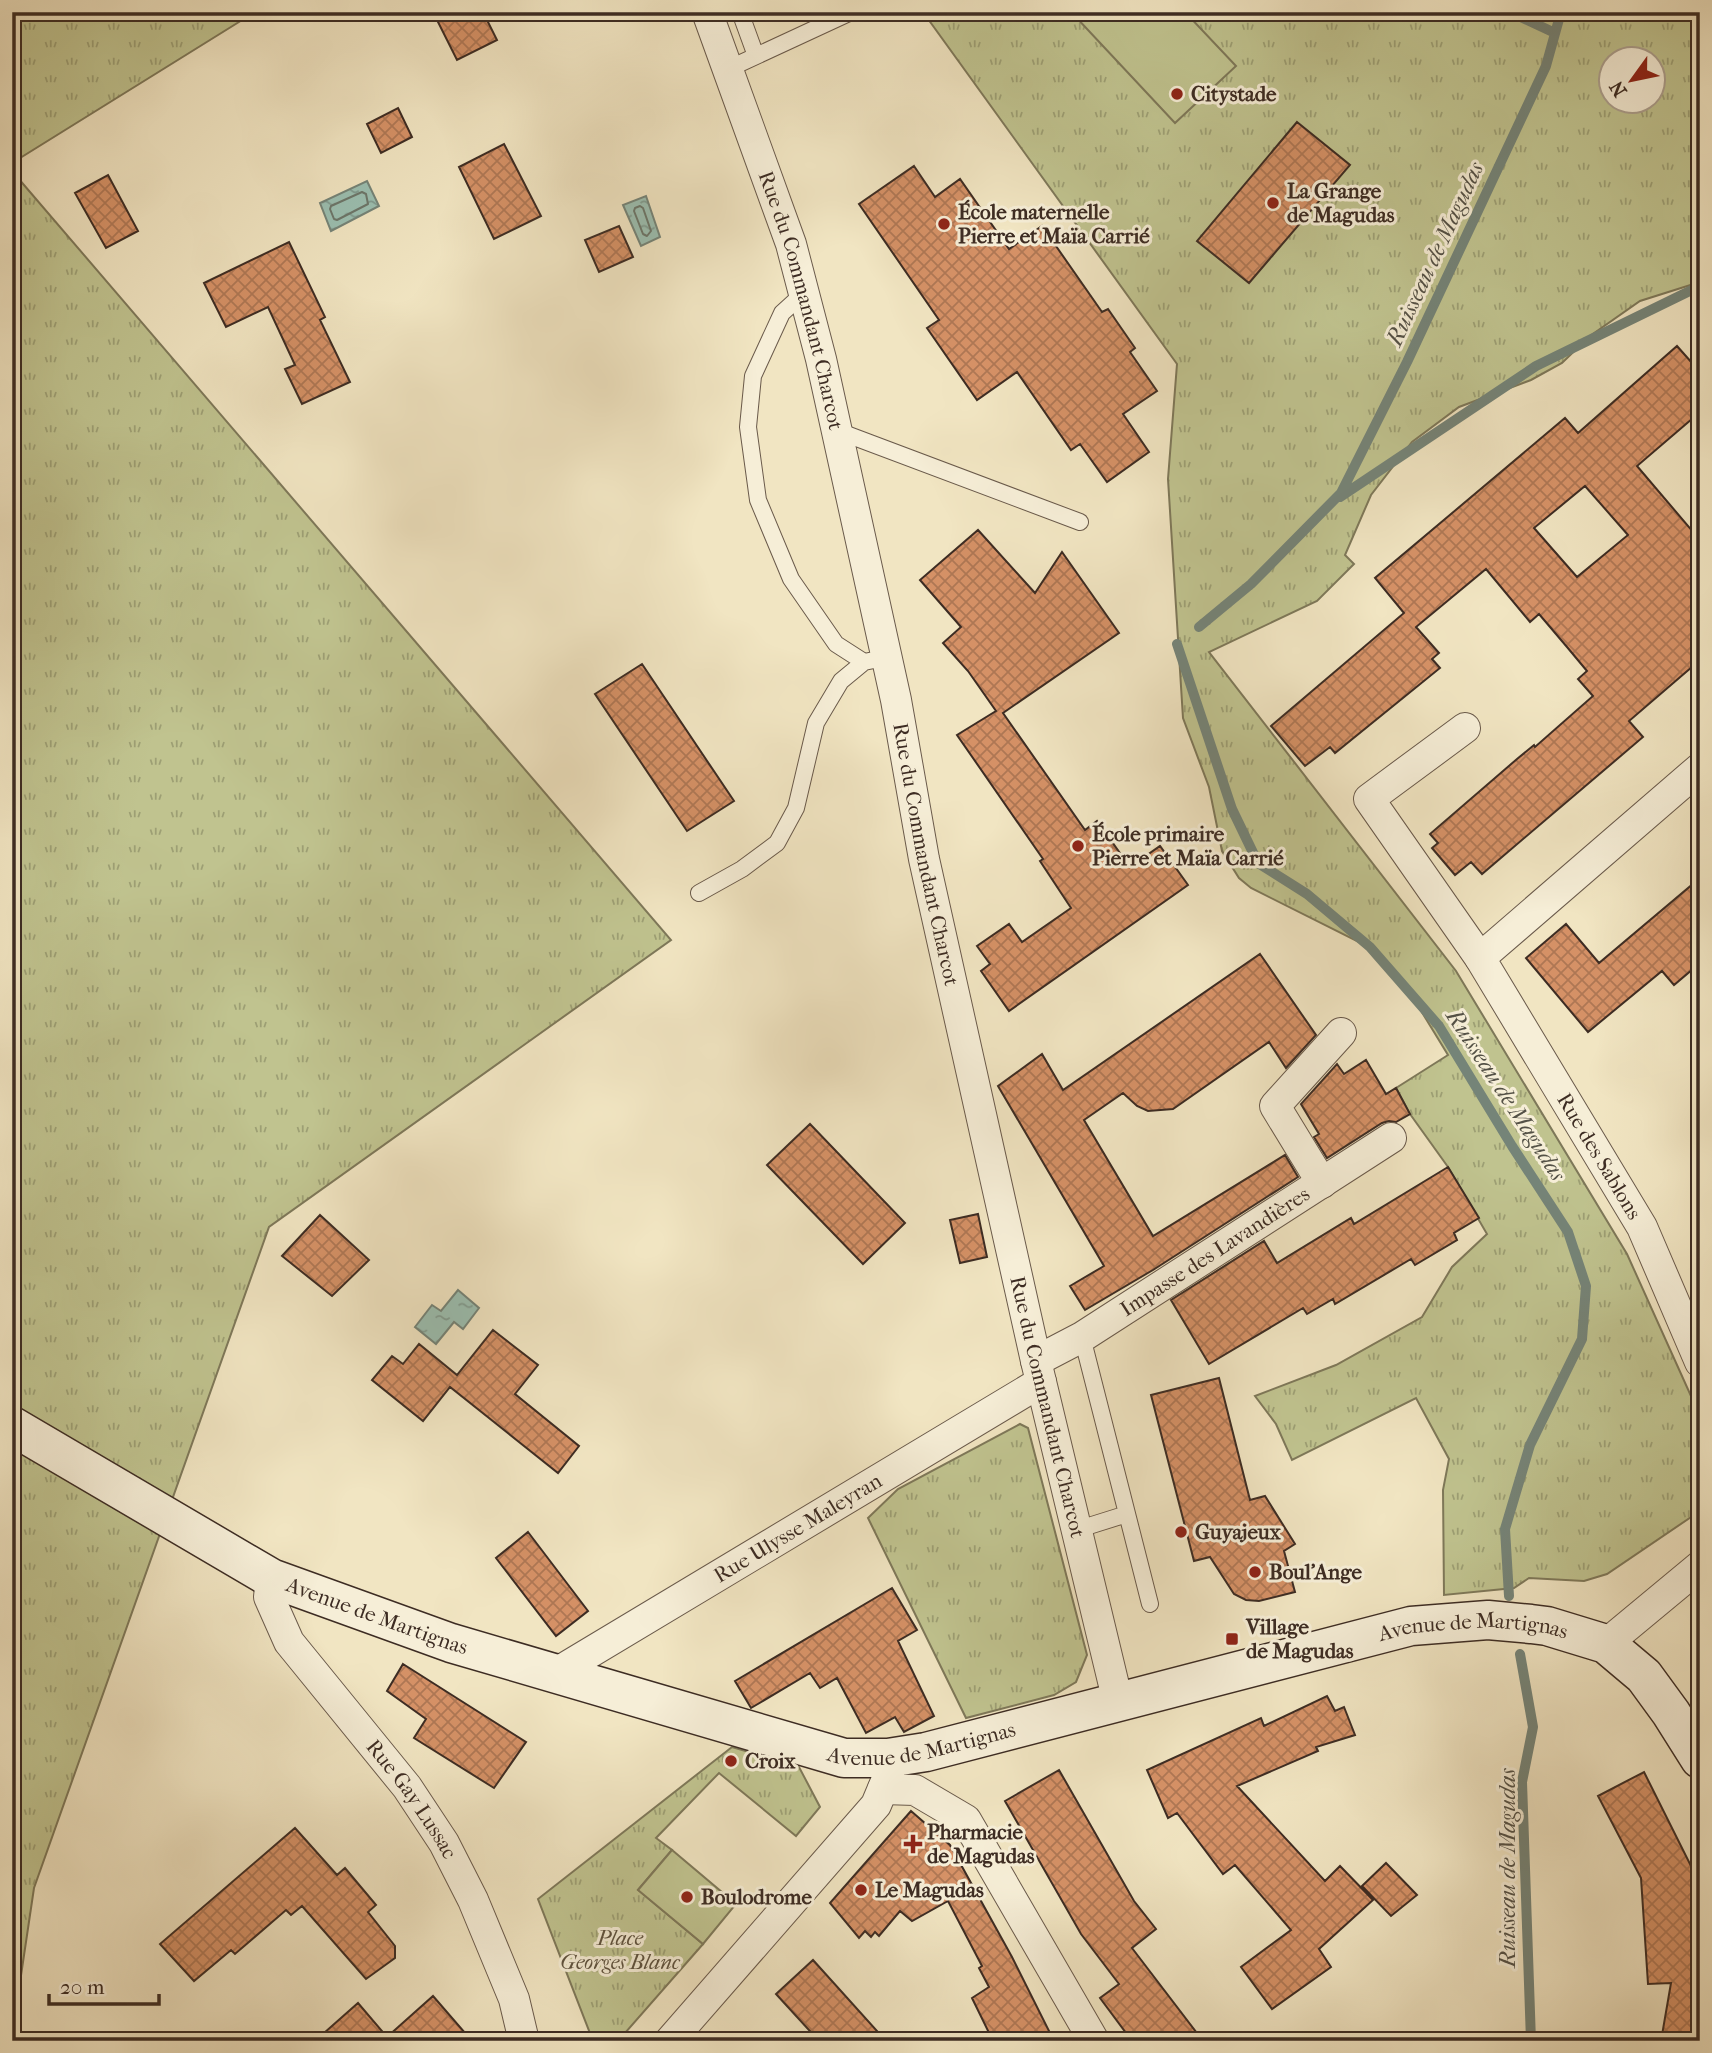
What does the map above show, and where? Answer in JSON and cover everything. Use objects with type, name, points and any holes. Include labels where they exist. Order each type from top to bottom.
[{"type":"street","name":"Rue du Commandant Charcot","points":[[706,12],[791,244],[838,431],[875,659],[924,859],[1038,1372],[1118,1702]]},
{"type":"street","name":"Rue des Sablons","points":[[1465,728],[1369,799],[1480,958],[1642,1227],[1700,1362]]},
{"type":"street","points":[[1480,958],[1700,768]]},
{"type":"street","points":[[1322,1183],[1275,1106],[1341,1033]]},
{"type":"street","name":"Impasse des Lavandières","points":[[1038,1372],[1082,1337],[1391,1138]]},
{"type":"street","name":"Rue Ulysse Maleyran","points":[[556,1673],[1038,1372]]},
{"type":"street","name":"Avenue de Martignas","points":[[12,1426],[271,1578],[451,1643],[844,1758],[885,1774],[926,1752],[1411,1626],[1488,1620],[1547,1626],[1606,1644],[1644,1676],[1700,1759]]},
{"type":"street","points":[[1606,1644],[1700,1566]]},
{"type":"street","name":"Rue Gay Lussac","points":[[271,1578],[270,1597],[289,1642],[407,1787],[444,1843],[473,1900],[514,1998],[524,2041]]},
{"type":"street","points":[[670,2041],[876,1805],[885,1774],[966,1820],[1094,2041]]},
{"type":"lane","points":[[740,12],[756,56]]},
{"type":"lane","points":[[728,69],[851,12]]},
{"type":"lane","points":[[804,293],[782,313],[753,376],[748,427],[758,500],[791,579],[836,644],[875,659]]},
{"type":"lane","points":[[838,431],[1080,522]]},
{"type":"lane","points":[[699,893],[742,869],[777,843],[796,808],[816,723],[841,681],[875,659]]},
{"type":"lane","points":[[1082,1337],[1150,1604]]},
{"type":"lane","points":[[1076,1530],[1127,1514]]},
{"type":"green space","points":[[12,12],[255,12],[12,163]]},
{"type":"green space","points":[[923,12],[1700,12],[1700,282],[1640,301],[1590,336],[1562,363],[1531,380],[1459,407],[1412,442],[1371,495],[1345,555],[1354,564],[1317,601],[1209,652],[1456,971],[1627,1254],[1700,1416],[1700,1511],[1607,1574],[1584,1581],[1529,1578],[1514,1588],[1444,1595],[1443,1490],[1449,1459],[1416,1398],[1292,1460],[1276,1424],[1255,1396],[1336,1365],[1422,1317],[1452,1267],[1487,1234],[1448,1167],[1410,1114],[1396,1088],[1448,1055],[1412,996],[1377,951],[1251,888],[1239,878],[1222,851],[1209,787],[1183,718],[1168,479],[1177,364]]},
{"type":"green space","name":"Citystade","points":[[1185,12],[1236,66],[1175,123],[1073,14]]},
{"type":"green space","points":[[12,171],[671,940],[269,1227],[34,1888],[12,2036]]},
{"type":"green space","points":[[1020,1424],[1028,1428],[1087,1655],[1076,1682],[1054,1695],[966,1718],[868,1518],[898,1489]]},
{"type":"green space","name":"Place Georges Blanc","points":[[732,1747],[799,1767],[820,1807],[796,1836],[719,1773],[656,1838],[672,1850],[638,1890],[703,1944],[618,2041],[593,2041],[538,1899]]},
{"type":"green space","name":"Boulodrome","points":[[672,1850],[736,1904],[703,1944],[638,1890]]},
{"type":"water","points":[[367,181],[379,206],[331,231],[320,203]]},
{"type":"water","points":[[646,196],[660,237],[641,246],[623,205]]},
{"type":"water","points":[[458,1290],[479,1308],[463,1329],[454,1322],[436,1344],[415,1327],[432,1305],[441,1311]]},
{"type":"building","points":[[433,12],[483,12],[497,40],[457,60]]},
{"type":"building","points":[[398,108],[412,137],[381,153],[367,124]]},
{"type":"building","name":"La Grange de Magudas","points":[[1297,122],[1350,165],[1249,283],[1197,241]]},
{"type":"building","points":[[504,144],[541,216],[494,239],[459,167]]},
{"type":"building","points":[[914,166],[935,197],[960,179],[1009,249],[1042,226],[1102,312],[1108,309],[1135,348],[1130,352],[1157,391],[1123,414],[1149,452],[1107,482],[1080,444],[1071,450],[1017,372],[977,400],[927,328],[939,320],[859,204]]},
{"type":"building","points":[[108,175],[138,231],[106,248],[75,193]]},
{"type":"building","points":[[619,226],[633,257],[599,272],[585,240]]},
{"type":"building","points":[[289,242],[325,317],[320,320],[350,382],[302,404],[285,369],[295,365],[268,307],[226,327],[204,283]]},
{"type":"building","points":[[1677,346],[1700,372],[1700,412],[1637,466],[1700,540],[1700,660],[1629,721],[1643,737],[1482,874],[1471,862],[1455,875],[1432,848],[1438,843],[1430,834],[1593,696],[1578,679],[1587,671],[1567,647],[1539,614],[1530,622],[1486,569],[1416,627],[1439,653],[1432,659],[1440,668],[1335,753],[1330,747],[1305,766],[1271,726],[1404,613],[1375,578],[1565,418],[1578,433]],"holes":[[[1585,486],[1628,535],[1577,577],[1534,528]]]},
{"type":"building","points":[[978,530],[1035,593],[1062,552],[1119,633],[1003,713],[1085,830],[1097,821],[1130,867],[1160,846],[1188,885],[1009,1011],[981,971],[990,964],[977,946],[1009,924],[1022,942],[1071,908],[1040,861],[1043,859],[957,735],[996,711],[968,671],[943,643],[961,627],[920,580]]},
{"type":"building","points":[[642,664],[734,801],[687,831],[595,694]]},
{"type":"building","points":[[1700,878],[1700,963],[1674,985],[1662,971],[1588,1032],[1526,958],[1566,924],[1599,963]]},
{"type":"building","points":[[1260,954],[1316,1035],[1286,1068],[1269,1042],[1173,1109],[1148,1111],[1137,1106],[1123,1093],[1084,1120],[1153,1236],[1285,1155],[1298,1177],[1085,1310],[1070,1286],[1104,1266],[998,1086],[1042,1054],[1063,1090]]},
{"type":"building","points":[[1366,1060],[1386,1094],[1396,1088],[1410,1114],[1396,1122],[1382,1123],[1327,1158],[1314,1137],[1319,1134],[1301,1104],[1337,1064],[1344,1074]]},
{"type":"building","points":[[810,1124],[905,1223],[863,1264],[767,1165]]},
{"type":"building","points":[[1448,1167],[1479,1218],[1454,1233],[1457,1240],[1415,1265],[1411,1259],[1335,1304],[1333,1299],[1307,1314],[1303,1308],[1209,1364],[1171,1300],[1264,1241],[1277,1263],[1351,1218],[1354,1224]]},
{"type":"building","points":[[978,1214],[987,1257],[960,1263],[950,1220]]},
{"type":"building","points":[[320,1215],[369,1260],[332,1296],[282,1256]]},
{"type":"building","points":[[493,1330],[538,1365],[515,1394],[579,1446],[558,1473],[450,1387],[423,1421],[372,1380],[392,1356],[403,1364],[419,1344],[457,1375]]},
{"type":"building","points":[[1219,1378],[1250,1500],[1265,1496],[1295,1544],[1284,1551],[1295,1592],[1259,1601],[1246,1600],[1234,1594],[1210,1557],[1194,1561],[1151,1395]]},
{"type":"building","points":[[528,1532],[588,1611],[556,1636],[496,1558]]},
{"type":"building","points":[[892,1588],[917,1630],[898,1641],[934,1716],[904,1732],[895,1717],[866,1733],[837,1678],[820,1688],[810,1673],[751,1708],[735,1681]]},
{"type":"building","points":[[403,1664],[526,1742],[494,1788],[414,1738],[426,1719],[387,1691]]},
{"type":"building","points":[[1327,1696],[1335,1711],[1344,1707],[1355,1735],[1316,1747],[1318,1751],[1237,1786],[1325,1881],[1340,1866],[1373,1900],[1319,1949],[1331,1967],[1272,2009],[1241,1967],[1291,1930],[1235,1865],[1223,1874],[1177,1813],[1168,1818],[1147,1770],[1261,1718],[1264,1726]]},
{"type":"building","points":[[1059,1770],[1134,1901],[1156,1929],[1132,1948],[1203,2041],[1132,2041],[1100,1998],[1119,1984],[1081,1934],[1005,1801]]},
{"type":"building","points":[[1644,1772],[1695,1874],[1700,1912],[1700,2041],[1661,2041],[1671,1983],[1648,1984],[1641,1878],[1598,1796]]},
{"type":"building","points":[[911,1811],[950,1845],[1012,1957],[1054,2041],[993,2041],[972,1998],[989,1987],[979,1968],[982,1966],[948,1901],[912,1921],[900,1911],[879,1936],[875,1932],[871,1937],[865,1931],[859,1938],[830,1903]]},
{"type":"building","points":[[295,1828],[337,1875],[345,1868],[376,1905],[368,1912],[395,1946],[395,1958],[366,1979],[302,1906],[291,1915],[286,1910],[235,1954],[231,1950],[194,1981],[160,1944]]},
{"type":"building","points":[[1386,1863],[1417,1895],[1391,1916],[1362,1886]]},
{"type":"building","points":[[813,1960],[886,2041],[819,2041],[776,1994]]},
{"type":"building","points":[[433,1996],[472,2041],[315,2041],[358,2003],[387,2037]]},
{"type":"waterway","points":[[1510,12],[1555,33]]},
{"type":"waterway","name":"Ruisseau de Magudas","points":[[1199,627],[1251,584],[1341,493],[1407,362],[1546,66],[1561,12]]},
{"type":"waterway","name":"Ruisseau de Magudas","points":[[1340,497],[1536,366],[1700,286]]},
{"type":"waterway","name":"Ruisseau de Magudas","points":[[1177,644],[1232,809],[1258,863],[1307,894],[1370,947],[1439,1026],[1568,1232],[1586,1286],[1582,1339],[1530,1445],[1505,1529],[1509,1596]]},
{"type":"waterway","name":"Ruisseau de Magudas","points":[[1520,1654],[1533,1727],[1522,1782],[1531,2041]]},
{"type":"place","name":"Citystade","points":[[1177,94]]},
{"type":"place","name":"La Grange de Magudas","points":[[1273,203]]},
{"type":"place","name":"École maternelle Pierre et Maïa Carrié","points":[[944,224]]},
{"type":"place","name":"École primaire Pierre et Maïa Carrié","points":[[1078,846]]},
{"type":"place","name":"Guyajeux","points":[[1181,1532]]},
{"type":"place","name":"Boul'Ange","points":[[1255,1572]]},
{"type":"place","name":"Village de Magudas","points":[[1232,1639]]},
{"type":"place","name":"Croix","points":[[731,1761]]},
{"type":"place","name":"Pharmacie de Magudas","points":[[913,1844]]},
{"type":"place","name":"Le Magudas","points":[[861,1890]]},
{"type":"place","name":"Boulodrome","points":[[687,1897]]}]
